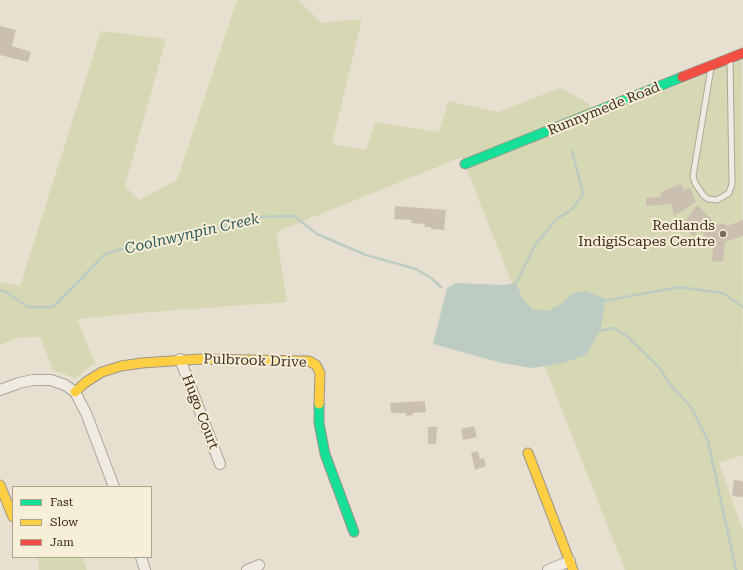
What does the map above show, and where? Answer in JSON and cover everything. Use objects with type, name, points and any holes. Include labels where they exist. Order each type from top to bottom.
[{"type":"street","name":"Runnymede Road","points":[[465,164],[743,53]]},
{"type":"street","name":"Pulbrook Drive","points":[[75,392],[86,382],[102,372],[121,366],[180,359],[309,361],[316,365],[320,373],[319,423],[325,454],[354,532]]},
{"type":"street","name":"Hugo Court","points":[[180,359],[220,464]]},
{"type":"street","points":[[0,390],[19,382],[51,380],[65,384],[75,392],[86,413],[114,486]]},
{"type":"street","points":[[528,453],[572,566],[548,570]]},
{"type":"street","points":[[0,485],[12,515]]},
{"type":"street","points":[[141,558],[145,570]]},
{"type":"street","points":[[247,570],[259,564]]},
{"type":"lane","points":[[711,67],[694,176],[697,186],[703,195],[708,199],[718,200],[728,193],[732,184],[730,58]]},
{"type":"green space","points":[[237,0],[298,0],[322,23],[362,19],[332,144],[366,150],[375,122],[439,132],[448,101],[498,112],[560,88],[588,103],[596,118],[742,60],[743,455],[719,463],[743,531],[743,570],[625,570],[462,157],[276,232],[287,302],[77,319],[95,363],[75,378],[53,370],[40,337],[17,338],[0,345],[0,282],[20,286],[101,31],[166,39],[125,186],[139,200],[177,180]]},
{"type":"green space","points":[[38,558],[82,558],[87,570],[39,570]]},
{"type":"shaded area","points":[[456,283],[504,285],[516,283],[522,297],[532,309],[548,311],[561,304],[573,293],[586,291],[606,299],[600,331],[586,355],[560,364],[532,368],[502,363],[433,344],[447,288]]},
{"type":"building","points":[[0,26],[16,30],[12,46],[31,52],[28,62],[0,55]]},
{"type":"building","name":"Redlands IndigiScapes Centre","points":[[681,184],[684,190],[690,188],[696,202],[674,216],[671,204],[646,206],[646,198],[661,197],[661,192]]},
{"type":"building","name":"Redlands IndigiScapes Centre","points":[[697,205],[717,225],[722,223],[727,226],[743,220],[743,236],[725,242],[723,262],[712,261],[713,247],[699,228],[694,236],[682,226]]},
{"type":"building","points":[[395,206],[446,210],[444,230],[424,227],[425,224],[411,223],[411,220],[394,219]]},
{"type":"building","points":[[425,401],[426,412],[413,413],[413,415],[406,416],[406,413],[391,413],[390,403]]},
{"type":"building","points":[[474,426],[477,437],[463,440],[461,429]]},
{"type":"building","points":[[428,427],[437,427],[436,444],[428,444]]},
{"type":"building","points":[[478,451],[480,459],[484,458],[486,466],[475,470],[471,453]]},
{"type":"building","points":[[734,480],[743,481],[743,497],[732,496]]},
{"type":"waterway","points":[[515,285],[535,245],[556,220],[572,209],[583,194],[572,151]]},
{"type":"waterway","name":"Coolnwynpin Creek","points":[[0,290],[6,292],[28,307],[53,307],[105,254],[146,242],[177,239],[257,217],[294,216],[317,234],[366,255],[416,269],[431,278],[441,287]]},
{"type":"waterway","name":"Coolnwynpin Creek","points":[[604,301],[679,287],[723,293],[743,307]]},
{"type":"waterway","name":"Coolnwynpin Creek","points":[[598,331],[614,328],[627,336],[659,367],[669,383],[691,407],[708,441],[736,570]]},
{"type":"traffic: fast","points":[[465,164],[682,77]]},
{"type":"traffic: fast","points":[[319,404],[319,423],[325,454],[354,532]]},
{"type":"traffic: slow","points":[[75,392],[86,382],[102,372],[121,366],[142,363],[200,359],[309,361],[316,365],[320,373],[319,404]]},
{"type":"traffic: slow","points":[[528,453],[573,570]]},
{"type":"traffic: slow","points":[[0,485],[12,515]]},
{"type":"traffic: jam","points":[[682,77],[743,53]]},
{"type":"place","name":"Redlands IndigiScapes Centre","points":[[723,234]]}]
